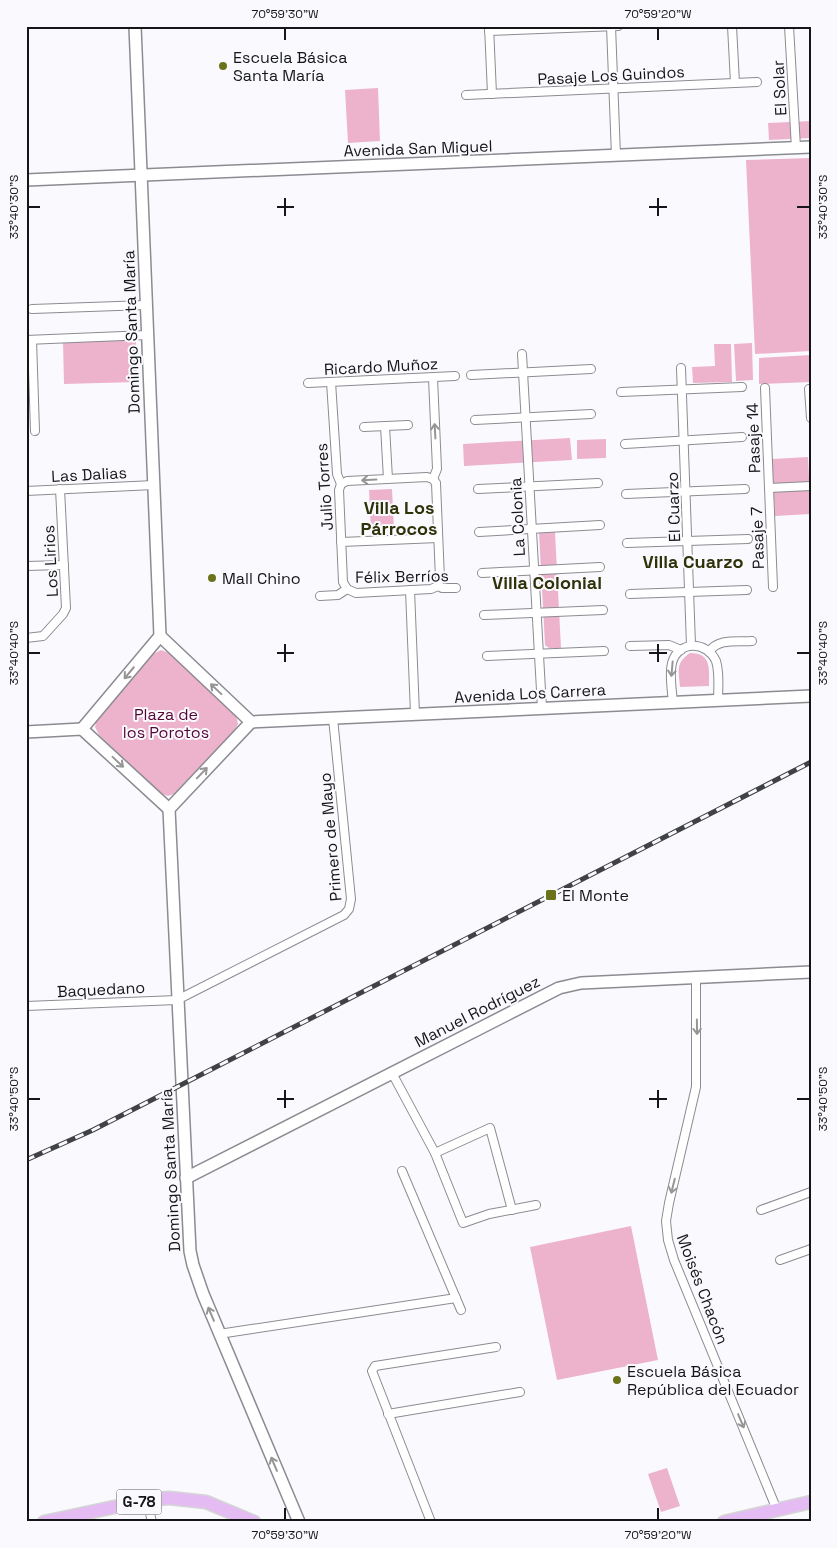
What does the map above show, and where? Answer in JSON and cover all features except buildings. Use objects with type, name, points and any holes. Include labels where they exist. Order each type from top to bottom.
[{"type":"main road","name":"G-78","points":[[44,1522],[147,1500],[169,1498],[199,1501],[220,1507],[254,1522]]},
{"type":"main road","points":[[724,1522],[811,1502]]},
{"type":"street","name":"Domingo Santa María","points":[[135,26],[160,636]]},
{"type":"street","points":[[610,26],[616,156]]},
{"type":"street","points":[[492,94],[489,29],[618,26]]},
{"type":"street","points":[[732,26],[734,83]]},
{"type":"street","name":"El Solar","points":[[789,26],[796,148]]},
{"type":"street","name":"Pasaje Los Guindos","points":[[466,95],[757,82]]},
{"type":"street","name":"Avenida San Miguel","points":[[26,180],[811,147]]},
{"type":"street","points":[[32,309],[146,304]]},
{"type":"street","points":[[35,432],[29,340],[147,335]]},
{"type":"street","name":"La Colonia","points":[[522,354],[542,708]]},
{"type":"street","name":"El Cuarzo","points":[[681,368],[691,645]]},
{"type":"street","points":[[471,375],[591,369]]},
{"type":"street","name":"Ricardo Muñoz","points":[[308,383],[455,376]]},
{"type":"street","points":[[433,378],[437,469],[433,479]]},
{"type":"street","name":"Julio Torres","points":[[331,382],[336,474],[341,484],[339,490],[344,582],[347,589]]},
{"type":"street","points":[[621,392],[742,387]]},
{"type":"street","name":"Pasaje 14","points":[[765,388],[769,488]]},
{"type":"street","points":[[809,389],[811,418]]},
{"type":"street","points":[[475,420],[591,414]]},
{"type":"street","points":[[364,427],[408,425]]},
{"type":"street","points":[[385,426],[388,479]]},
{"type":"street","points":[[625,444],[742,437]]},
{"type":"street","points":[[341,484],[347,481],[427,477],[433,479],[436,485],[440,582],[438,586]]},
{"type":"street","points":[[478,489],[598,483]]},
{"type":"street","name":"Las Dalias","points":[[26,491],[154,485]]},
{"type":"street","points":[[769,488],[811,486]]},
{"type":"street","name":"Pasaje 7","points":[[769,488],[772,587]]},
{"type":"street","name":"Los Lirios","points":[[26,638],[43,636],[66,610],[60,489]]},
{"type":"street","points":[[626,494],[745,489]]},
{"type":"street","points":[[479,532],[600,525]]},
{"type":"street","points":[[341,542],[438,538]]},
{"type":"street","points":[[627,543],[748,539]]},
{"type":"street","points":[[26,566],[64,564]]},
{"type":"street","points":[[482,573],[600,567]]},
{"type":"street","name":"Félix Berríos","points":[[320,596],[338,595],[347,589],[356,593],[434,588],[438,586],[456,588]]},
{"type":"street","points":[[410,590],[415,714]]},
{"type":"street","points":[[630,594],[747,590]]},
{"type":"street","points":[[484,615],[603,610]]},
{"type":"street","points":[[26,732],[82,729],[168,809],[251,722],[160,636],[82,729]]},
{"type":"street","points":[[709,652],[721,643],[752,641]]},
{"type":"street","points":[[630,646],[670,645],[681,650]]},
{"type":"street","points":[[673,703],[672,665],[676,654],[691,645],[701,647],[709,652],[717,665],[718,701]]},
{"type":"street","points":[[487,656],[604,651]]},
{"type":"street","name":"Avenida Los Carrera","points":[[251,722],[811,696]]},
{"type":"street","name":"Primero de Mayo","points":[[177,1000],[341,918],[349,909],[351,899],[333,718]]},
{"type":"street","name":"Domingo Santa María","points":[[168,809],[188,1236],[193,1265],[200,1287],[299,1522]]},
{"type":"street","name":"Manuel Rodríguez","points":[[186,1178],[559,988],[581,982],[811,972]]},
{"type":"street","name":"Moisés Chacón","points":[[696,978],[697,1079],[695,1096],[667,1212],[668,1240],[674,1260],[778,1510]]},
{"type":"street","name":"Baquedano","points":[[26,1006],[177,1000]]},
{"type":"street","points":[[392,1072],[435,1153],[464,1223],[489,1214],[536,1205]]},
{"type":"street","points":[[435,1153],[490,1128],[512,1210]]},
{"type":"street","points":[[402,1171],[461,1310]]},
{"type":"street","points":[[761,1210],[811,1192]]},
{"type":"street","points":[[780,1260],[811,1249]]},
{"type":"street","points":[[220,1334],[456,1298]]},
{"type":"street","points":[[431,1522],[372,1371],[375,1366],[496,1347]]},
{"type":"street","points":[[388,1414],[520,1392]]},
{"type":"street","points":[[147,1500],[152,1522]]},
{"type":"street","points":[[286,1522],[293,1509]]},
{"type":"green space","points":[[378,88],[380,141],[348,143],[345,90]]},
{"type":"green space","points":[[811,121],[811,138],[769,140],[768,123]]},
{"type":"green space","points":[[811,158],[811,351],[755,354],[746,160]]},
{"type":"green space","points":[[136,340],[137,382],[64,384],[63,342]]},
{"type":"green space","points":[[752,343],[753,380],[736,381],[734,344]]},
{"type":"green space","points":[[714,344],[731,344],[732,382],[693,383],[692,367],[715,366]]},
{"type":"green space","points":[[811,355],[811,382],[759,384],[759,358]]},
{"type":"green space","points":[[570,438],[572,460],[464,466],[463,444]]},
{"type":"green space","points":[[606,439],[606,458],[577,459],[577,440]]},
{"type":"green space","points":[[808,457],[811,514],[775,516],[772,459]]},
{"type":"green space","points":[[392,489],[394,530],[371,531],[369,490]]},
{"type":"green space","points":[[555,532],[561,648],[549,648],[545,645],[539,533]]},
{"type":"green space","name":"Plaza de los Porotos","points":[[161,650],[169,653],[236,715],[238,724],[235,730],[174,794],[168,796],[159,793],[99,735],[95,727],[97,718],[153,654]]},
{"type":"green space","points":[[690,653],[697,654],[706,659],[709,668],[709,686],[680,687],[680,664]]},
{"type":"green space","points":[[631,1226],[658,1360],[557,1380],[530,1247]]},
{"type":"green space","points":[[667,1468],[680,1506],[661,1512],[648,1474]]},
{"type":"railway","points":[[26,1160],[93,1130],[811,762]]},
{"type":"place","name":"Escuela Básica Santa María","points":[[223,66]]},
{"type":"place","name":"Mall Chino","points":[[212,578]]},
{"type":"place","name":"El Monte","points":[[551,895]]},
{"type":"place","name":"Escuela Básica República del Ecuador","points":[[617,1380]]},
{"type":"district","name":"Villa Los Párrocos","points":[[399,518]]},
{"type":"district","name":"Villa Cuarzo","points":[[693,562]]},
{"type":"district","name":"Villa Colonial","points":[[547,583]]}]
